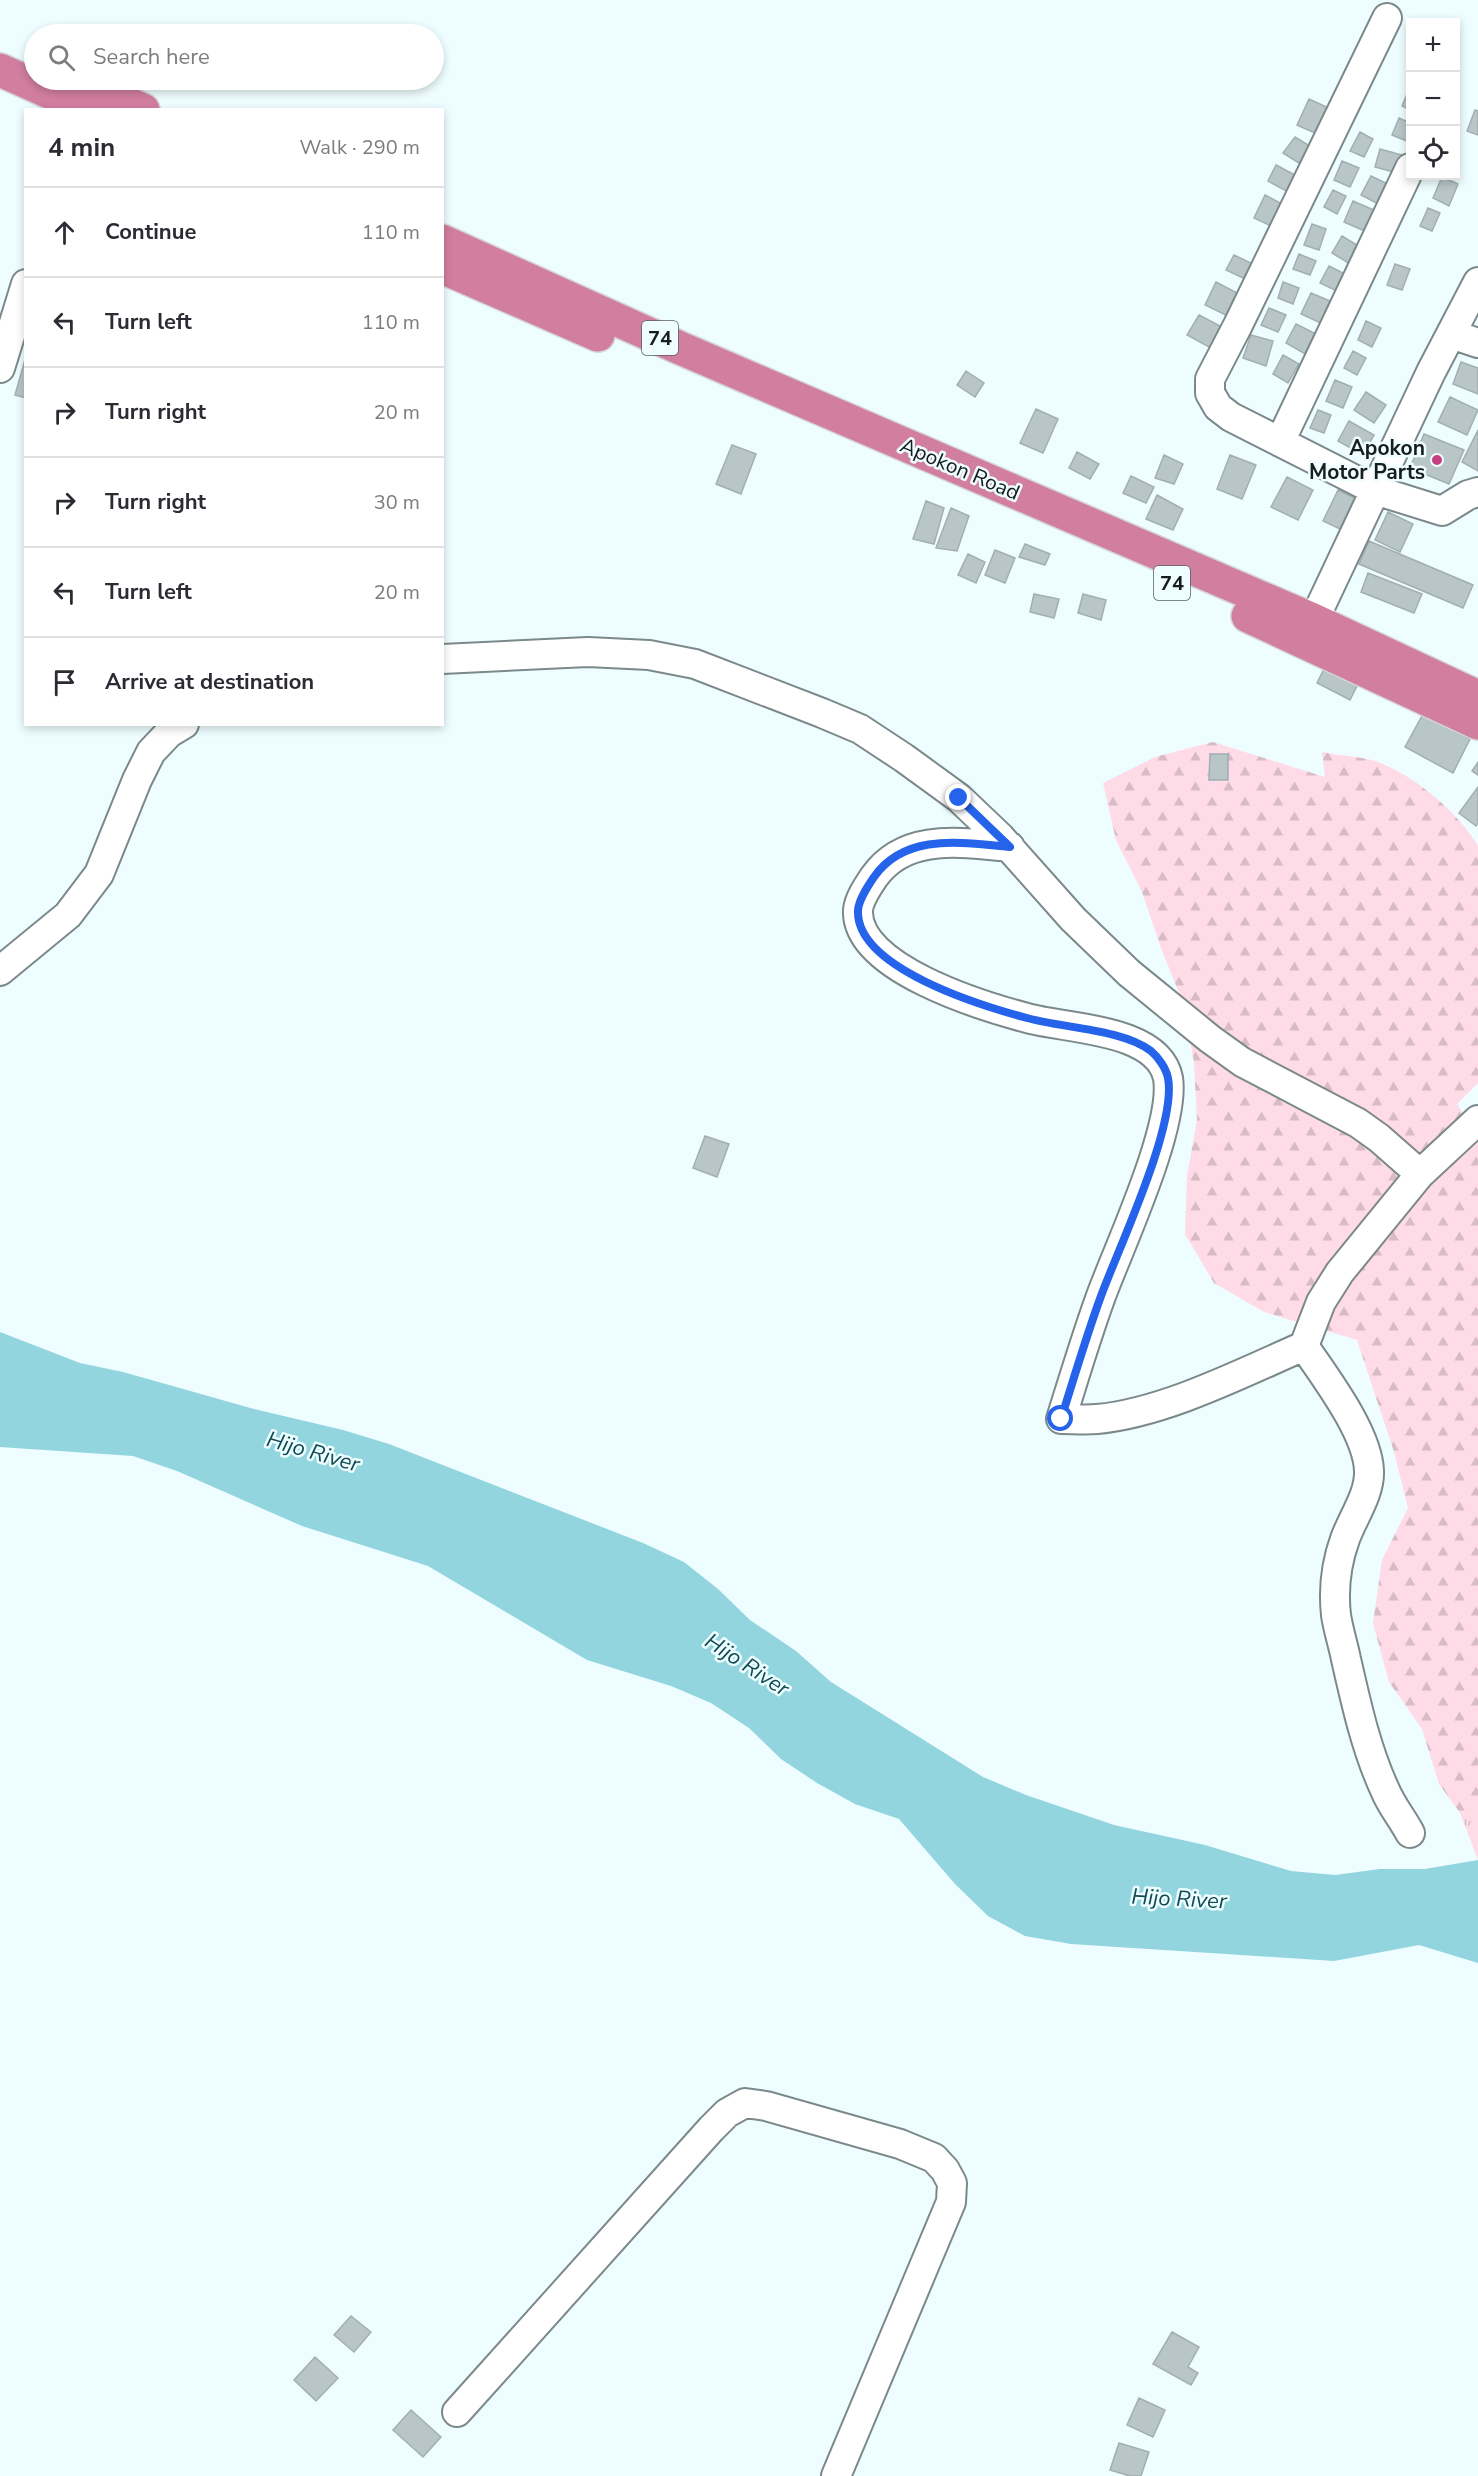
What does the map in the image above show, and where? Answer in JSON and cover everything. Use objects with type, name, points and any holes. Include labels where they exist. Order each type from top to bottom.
[{"type":"highway","points":[[0,46],[24,57]]},
{"type":"highway","points":[[0,70],[24,79]]},
{"type":"highway","points":[[52,90],[81,101],[130,108]]},
{"type":"highway","name":"Apokon Road","points":[[444,242],[1308,631],[1478,723]]},
{"type":"highway","name":"Apokon Road","points":[[444,268],[1194,592],[1308,631],[1478,697]]},
{"type":"street","points":[[1387,18],[1210,379],[1210,393],[1218,407],[1231,417],[1374,490],[1442,511],[1468,495],[1478,492]]},
{"type":"street","points":[[1280,442],[1406,176]]},
{"type":"street","points":[[1308,631],[1374,490],[1478,282]]},
{"type":"street","points":[[0,368],[24,290]]},
{"type":"street","points":[[1451,334],[1478,344]]},
{"type":"street","points":[[444,659],[588,652],[649,655],[695,664],[860,729],[959,798],[1010,847],[1073,919],[1129,973],[1210,1039],[1242,1062],[1358,1124],[1379,1138],[1420,1174]]},
{"type":"street","points":[[0,971],[75,907],[99,874],[137,780],[151,752],[169,733],[181,726]]},
{"type":"street","points":[[1010,847],[953,843],[919,846],[897,854],[876,875],[867,888],[858,909],[861,927],[870,944],[886,959],[934,986],[1028,1019],[1114,1035],[1136,1043],[1151,1051],[1161,1062],[1168,1077],[1168,1097],[1163,1127],[1145,1183],[1100,1299],[1061,1419],[1097,1419],[1140,1410],[1227,1381],[1304,1347],[1321,1302],[1340,1272],[1420,1174],[1478,1120]]},
{"type":"street","points":[[1304,1347],[1345,1409],[1362,1444],[1369,1471],[1365,1494],[1345,1539],[1335,1571],[1336,1615],[1351,1683],[1374,1765],[1386,1793],[1410,1833]]},
{"type":"street","points":[[457,2412],[711,2129],[727,2114],[745,2103],[766,2106],[900,2144],[934,2158],[945,2170],[952,2183],[951,2202],[836,2476]]},
{"type":"green space","points":[[1213,742],[1325,777],[1322,752],[1378,762],[1406,776],[1434,796],[1459,820],[1478,846],[1478,1083],[1457,1104],[1478,1136],[1478,1817],[1460,1813],[1439,1784],[1422,1729],[1389,1682],[1373,1623],[1382,1560],[1408,1508],[1394,1452],[1357,1340],[1264,1312],[1214,1283],[1185,1234],[1187,1176],[1197,1120],[1194,1062],[1183,1003],[1142,892],[1116,840],[1103,783],[1155,757]]},
{"type":"green space","points":[[1460,1813],[1478,1817],[1478,1860]]},
{"type":"water","name":"Hijo River","points":[[0,1332],[80,1363],[123,1372],[389,1444],[643,1543],[684,1562],[718,1589],[750,1620],[796,1651],[831,1682],[983,1777],[1026,1795],[1114,1825],[1205,1845],[1291,1871],[1335,1875],[1380,1869],[1425,1869],[1478,1860],[1478,1963],[1419,1945],[1334,1961],[1071,1944],[1025,1936],[988,1916],[955,1884],[899,1819],[855,1804],[817,1783],[781,1759],[749,1728],[711,1703],[671,1686],[587,1660],[428,1566],[302,1526],[177,1471],[133,1456],[0,1447]]},
{"type":"building","points":[[1406,96],[1406,108],[1402,106]]},
{"type":"building","points":[[1309,99],[1335,111],[1324,137],[1297,125]]},
{"type":"building","points":[[1475,110],[1478,111],[1478,135],[1467,131]]},
{"type":"building","points":[[1399,118],[1406,121],[1406,141],[1392,135]]},
{"type":"building","points":[[1360,132],[1373,139],[1364,157],[1350,151]]},
{"type":"building","points":[[1295,137],[1313,148],[1302,165],[1283,153]]},
{"type":"building","points":[[1380,149],[1402,155],[1397,173],[1375,167]]},
{"type":"building","points":[[1342,161],[1359,168],[1350,187],[1334,180]]},
{"type":"building","points":[[1276,165],[1299,177],[1290,193],[1268,181]]},
{"type":"building","points":[[1371,176],[1390,185],[1380,205],[1361,195]]},
{"type":"building","points":[[1441,180],[1449,180],[1458,184],[1449,206],[1433,198]]},
{"type":"building","points":[[1333,190],[1346,196],[1337,214],[1324,207]]},
{"type":"building","points":[[1265,195],[1284,205],[1273,227],[1254,218]]},
{"type":"building","points":[[1353,201],[1376,211],[1367,232],[1344,222]]},
{"type":"building","points":[[1428,208],[1440,213],[1432,231],[1420,226]]},
{"type":"building","points":[[1312,224],[1326,229],[1319,250],[1304,245]]},
{"type":"building","points":[[1342,236],[1360,247],[1350,264],[1332,253]]},
{"type":"building","points":[[1299,254],[1316,261],[1310,275],[1293,269]]},
{"type":"building","points":[[1234,255],[1253,264],[1245,279],[1226,270]]},
{"type":"building","points":[[1395,264],[1410,269],[1402,290],[1387,285]]},
{"type":"building","points":[[1329,266],[1347,275],[1339,292],[1320,283]]},
{"type":"building","points":[[1216,282],[1243,296],[1232,318],[1205,305]]},
{"type":"building","points":[[1283,282],[1299,288],[1293,304],[1278,298]]},
{"type":"building","points":[[1311,293],[1337,304],[1327,326],[1301,314]]},
{"type":"building","points":[[1269,308],[1286,315],[1278,332],[1261,325]]},
{"type":"building","points":[[1199,315],[1222,327],[1211,348],[1187,335]]},
{"type":"building","points":[[1366,321],[1381,328],[1372,347],[1358,340]]},
{"type":"building","points":[[1296,324],[1318,335],[1307,355],[1286,343]]},
{"type":"building","points":[[1251,335],[1273,341],[1266,366],[1243,358]]},
{"type":"building","points":[[1353,351],[1366,358],[1357,375],[1344,368]]},
{"type":"building","points":[[1283,355],[1299,364],[1288,383],[1273,374]]},
{"type":"building","points":[[1461,362],[1478,368],[1478,394],[1453,384]]},
{"type":"building","points":[[24,363],[24,397],[15,395]]},
{"type":"building","points":[[966,371],[984,383],[975,397],[957,385]]},
{"type":"building","points":[[1335,380],[1352,387],[1343,408],[1326,401]]},
{"type":"building","points":[[1366,392],[1386,405],[1374,423],[1354,410]]},
{"type":"building","points":[[1450,397],[1478,410],[1467,435],[1438,422]]},
{"type":"building","points":[[1036,409],[1058,419],[1043,453],[1020,443]]},
{"type":"building","points":[[1318,410],[1331,415],[1324,433],[1310,428]]},
{"type":"building","points":[[1349,421],[1374,435],[1363,455],[1338,441]]},
{"type":"building","points":[[1478,430],[1478,471],[1462,462]]},
{"type":"building","points":[[1424,434],[1464,450],[1449,484],[1410,468]]},
{"type":"building","points":[[732,445],[756,454],[741,494],[716,484]]},
{"type":"building","points":[[1077,452],[1099,464],[1090,479],[1069,468]]},
{"type":"building","points":[[1164,455],[1183,464],[1174,484],[1155,478]]},
{"type":"building","points":[[1230,455],[1256,465],[1242,499],[1217,489]]},
{"type":"building","points":[[1131,476],[1154,487],[1146,503],[1123,493]]},
{"type":"building","points":[[1287,477],[1313,490],[1298,520],[1271,507]]},
{"type":"building","points":[[1338,490],[1355,498],[1340,529],[1323,521]]},
{"type":"building","points":[[1157,495],[1183,509],[1173,530],[1146,519]]},
{"type":"building","points":[[926,501],[944,508],[934,544],[913,539]]},
{"type":"building","points":[[951,508],[969,516],[957,551],[936,548]]},
{"type":"building","points":[[1388,512],[1413,524],[1400,552],[1375,540]]},
{"type":"building","points":[[1369,541],[1473,585],[1463,608],[1359,564]]},
{"type":"building","points":[[1025,544],[1050,554],[1045,565],[1019,557]]},
{"type":"building","points":[[995,550],[1015,558],[1005,583],[985,575]]},
{"type":"building","points":[[968,554],[985,562],[976,583],[958,575]]},
{"type":"building","points":[[1368,573],[1422,594],[1414,613],[1361,592]]},
{"type":"building","points":[[1034,594],[1059,599],[1054,618],[1030,612]]},
{"type":"building","points":[[1083,594],[1106,600],[1101,620],[1078,613]]},
{"type":"building","points":[[1328,661],[1361,678],[1350,700],[1317,683]]},
{"type":"building","points":[[1423,714],[1470,739],[1453,773],[1405,747]]},
{"type":"building","points":[[1210,754],[1228,754],[1228,780],[1209,780]]},
{"type":"building","points":[[1478,762],[1478,775],[1472,771]]},
{"type":"building","points":[[1478,787],[1478,823],[1476,826],[1459,813]]},
{"type":"building","points":[[705,1136],[729,1144],[717,1177],[693,1168]]},
{"type":"building","points":[[351,2316],[371,2332],[354,2352],[334,2335]]},
{"type":"building","points":[[1172,2332],[1199,2347],[1188,2367],[1198,2373],[1191,2385],[1153,2364]]},
{"type":"building","points":[[315,2357],[338,2378],[316,2401],[294,2380]]},
{"type":"building","points":[[1139,2398],[1165,2410],[1153,2437],[1127,2425]]},
{"type":"building","points":[[411,2410],[441,2437],[423,2457],[393,2430]]},
{"type":"building","points":[[1119,2443],[1149,2452],[1141,2476],[1130,2476],[1110,2470]]},
{"type":"place","name":"Apokon Motor Parts","points":[[1437,460]]},
{"type":"route","points":[[959,798],[1010,847],[953,843],[919,846],[897,854],[880,868],[867,888],[858,909],[861,927],[870,944],[886,959],[934,986],[1028,1019],[1114,1035],[1136,1043],[1151,1051],[1161,1062],[1168,1077],[1168,1097],[1163,1127],[1145,1183],[1100,1299],[1061,1419]]}]
